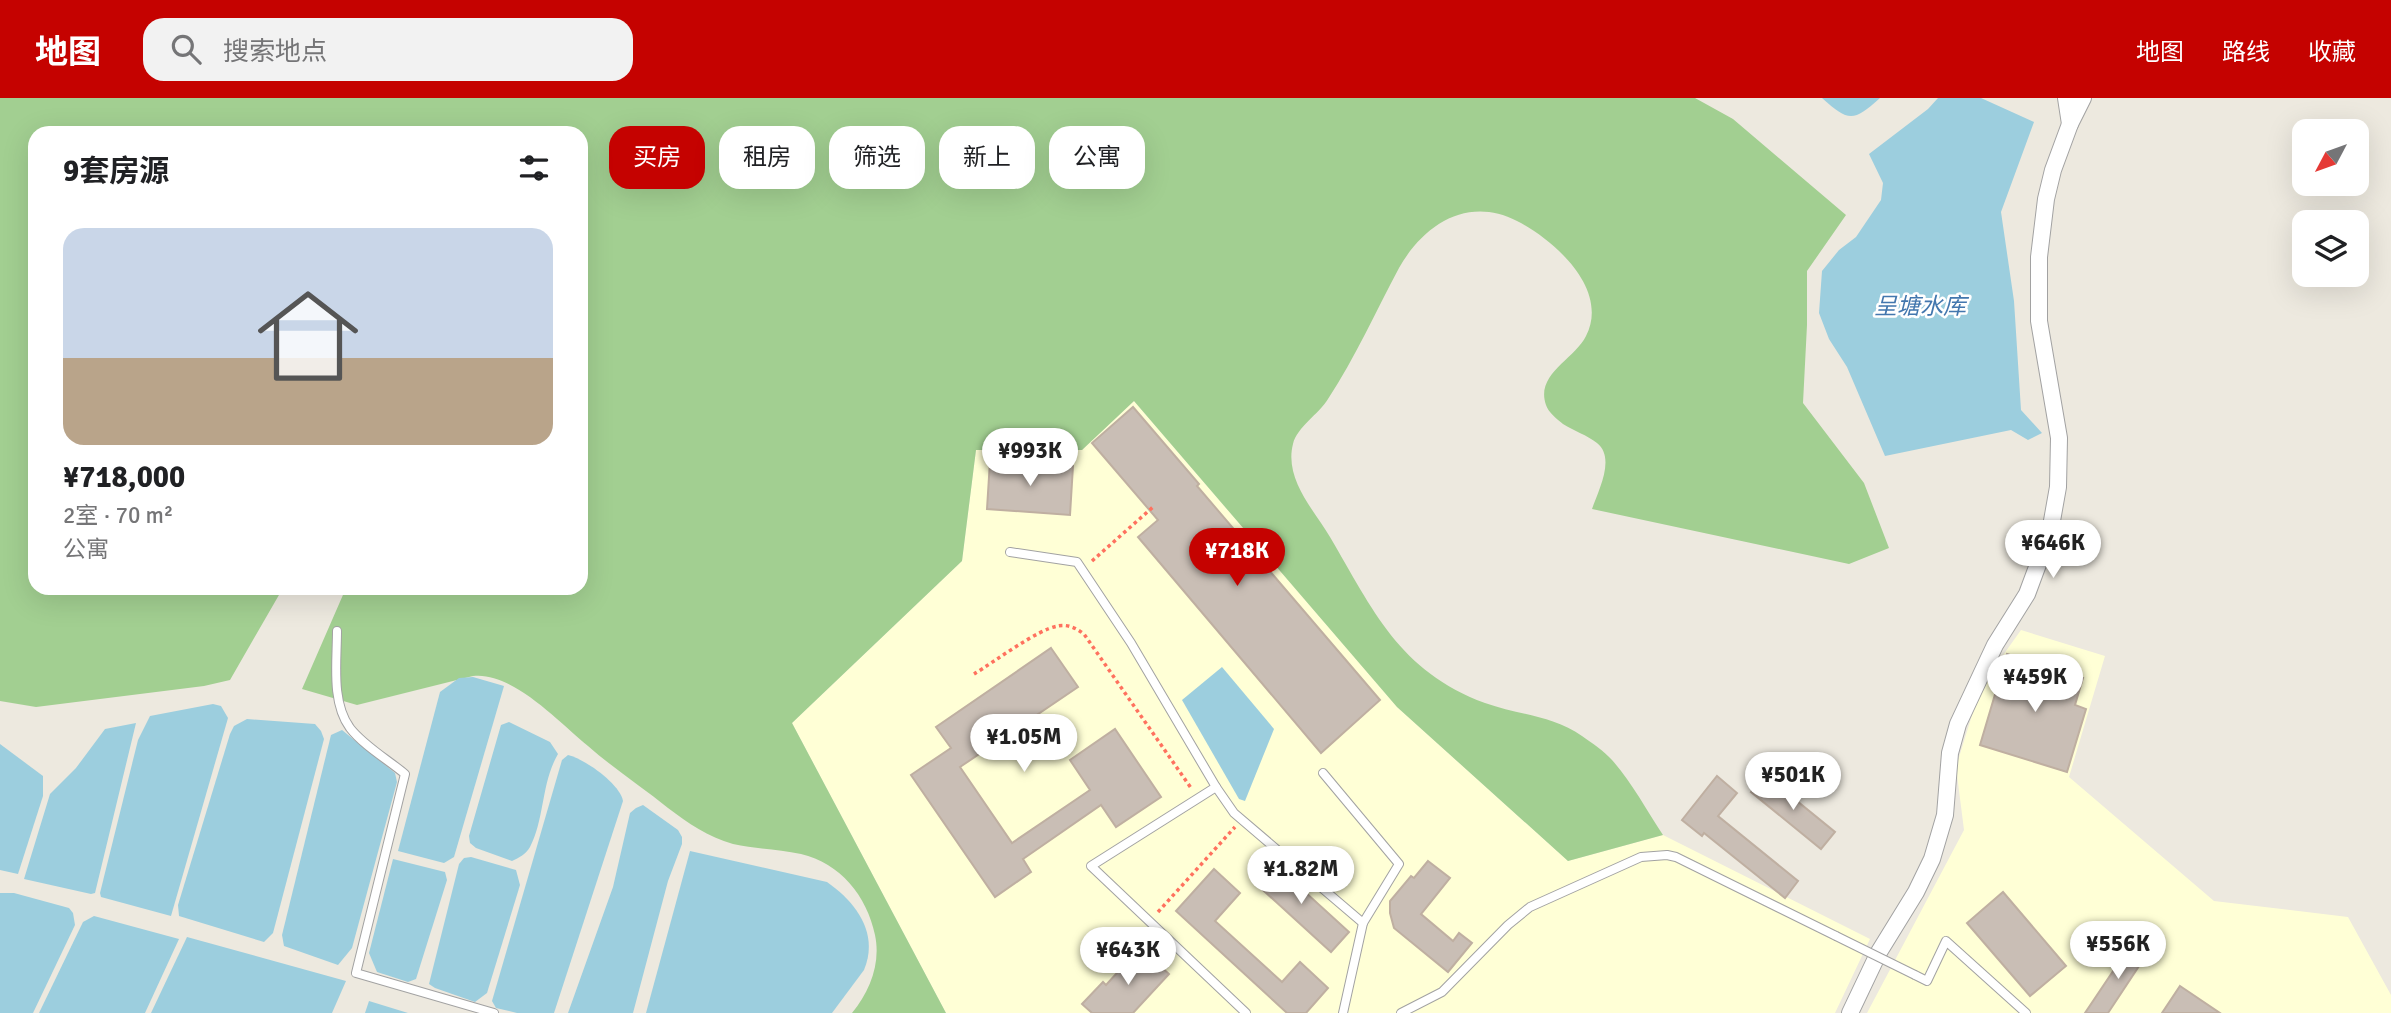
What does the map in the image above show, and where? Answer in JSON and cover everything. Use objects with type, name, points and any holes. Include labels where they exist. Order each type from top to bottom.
[{"type":"street","points":[[2066,98],[2070,124]]},
{"type":"street","points":[[1850,1013],[1879,952],[1916,892],[1932,859],[1945,815],[1950,752],[1958,724],[1996,645],[2027,594],[2050,532],[2058,488],[2059,438],[2039,321],[2039,257],[2049,189],[2070,124],[2083,98]]},
{"type":"lane","points":[[1010,552],[1077,562],[1132,643],[1216,788],[1234,813],[1363,923]]},
{"type":"lane","points":[[337,631],[338,699],[345,720],[358,736],[405,774],[356,973],[494,1013]]},
{"type":"lane","points":[[1323,772],[1399,864],[1363,923],[1343,1013]]},
{"type":"lane","points":[[1216,788],[1091,866],[1247,1013]]},
{"type":"lane","points":[[1401,1013],[1442,992],[1508,925],[1530,908],[1649,855],[1676,857],[1927,981],[1946,940],[2026,1013]]},
{"type":"path","points":[[1083,570],[1153,508]]},
{"type":"path","points":[[975,674],[1048,628],[1064,625],[1078,629],[1198,799]]},
{"type":"path","points":[[1149,921],[1242,820]]},
{"type":"shaded area","points":[[1134,401],[1397,707],[1568,861],[1663,835],[1870,939],[1835,1013],[946,1013],[792,723],[962,561],[976,450],[1082,450]]},
{"type":"shaded area","points":[[2021,630],[2105,656],[2069,777],[2214,901],[2348,917],[2391,995],[2391,1013],[1867,1013],[1964,830],[1956,767],[1981,686]]},
{"type":"green space","points":[[0,98],[1695,98],[1733,119],[1846,215],[1807,271],[1803,403],[1864,483],[1889,548],[1849,564],[1592,509],[1604,475],[1605,457],[1602,449],[1593,440],[1556,418],[1547,408],[1544,394],[1551,376],[1586,336],[1591,318],[1591,301],[1574,268],[1561,253],[1532,229],[1499,214],[1465,213],[1449,219],[1434,227],[1409,252],[1338,383],[1324,405],[1303,426],[1293,444],[1293,470],[1302,494],[1375,613],[1410,656],[1455,690],[1497,707],[1547,719],[1590,741],[1619,768],[1663,835],[1568,861],[1397,707],[1134,401],[1082,450],[976,450],[962,561],[792,723],[946,1013],[852,1013],[869,986],[875,966],[875,935],[866,907],[850,883],[828,865],[801,854],[733,844],[699,829],[607,762],[535,700],[503,682],[473,676],[357,705],[302,689],[343,595],[588,595],[588,126],[28,126],[28,595],[279,595],[230,680],[204,686],[36,707],[0,701]]},
{"type":"water","points":[[1822,98],[1880,98],[1857,115],[1851,116],[1845,115]]},
{"type":"water","name":"呈塘水库","points":[[1938,98],[1981,98],[2034,122],[2001,212],[2014,301],[2021,410],[2042,433],[2028,440],[2011,430],[1885,456],[1847,367],[1829,339],[1819,313],[1822,271],[1839,250],[1856,237],[1881,200],[1883,183],[1869,154],[1928,109]]},
{"type":"water","points":[[1222,667],[1274,729],[1245,801],[1239,799],[1182,700]]},
{"type":"water","points":[[473,677],[504,686],[454,857],[444,863],[398,851],[440,692],[459,678]]},
{"type":"water","points":[[213,704],[221,706],[228,718],[171,916],[101,897],[138,740],[150,716]]},
{"type":"water","points":[[247,719],[315,724],[324,739],[273,933],[264,942],[179,916],[178,905],[230,734],[234,726]]},
{"type":"water","points":[[509,722],[550,742],[558,754],[549,777],[535,836],[526,852],[512,861],[476,848],[470,843],[469,836],[501,725]]},
{"type":"water","points":[[136,723],[95,893],[24,879],[50,794],[76,768],[105,729]]},
{"type":"water","points":[[342,730],[395,773],[397,782],[352,948],[338,965],[284,946],[282,935],[331,735]]},
{"type":"water","points":[[0,744],[43,776],[43,796],[18,874],[0,870]]},
{"type":"water","points":[[568,755],[601,773],[616,787],[623,801],[554,1013],[517,1013],[496,1008],[492,1001],[562,760]]},
{"type":"water","points":[[643,805],[678,830],[682,844],[668,881],[633,1013],[568,1013],[613,887],[630,813]]},
{"type":"water","points":[[690,851],[827,882],[848,900],[867,932],[868,957],[864,970],[832,1013],[646,1013]]},
{"type":"water","points":[[471,857],[516,870],[520,885],[487,993],[475,1002],[429,984],[459,864],[464,858]]},
{"type":"water","points":[[393,859],[445,872],[447,880],[416,979],[408,982],[377,972],[369,953]]},
{"type":"water","points":[[0,893],[14,893],[69,908],[73,913],[75,925],[33,1013],[0,1013]]},
{"type":"water","points":[[94,916],[179,939],[145,1013],[39,1013],[83,922]]},
{"type":"water","points":[[187,937],[346,981],[332,1013],[151,1013]]},
{"type":"water","points":[[369,1001],[408,1013],[365,1013]]},
{"type":"building","points":[[1133,407],[1380,700],[1321,753],[1138,537],[1158,520],[1092,443]]},
{"type":"building","points":[[990,461],[1073,466],[1070,515],[987,509]]},
{"type":"building","points":[[1051,648],[1078,687],[960,767],[1012,843],[1090,790],[1070,760],[1115,729],[1161,797],[1116,827],[1101,805],[1023,859],[1031,872],[995,897],[911,775],[951,748],[936,727]]},
{"type":"building","points":[[2007,654],[2083,678],[2075,705],[2086,709],[2067,772],[1980,745]]},
{"type":"building","points":[[1765,775],[1835,832],[1821,849],[1751,792]]},
{"type":"building","points":[[1717,776],[1737,793],[1718,816],[1798,881],[1785,898],[1704,833],[1702,836],[1682,820]]},
{"type":"building","points":[[1271,861],[1349,932],[1331,952],[1253,881]]},
{"type":"building","points":[[1428,861],[1450,878],[1421,914],[1453,941],[1459,933],[1472,943],[1448,972],[1394,928],[1390,913],[1390,901]]},
{"type":"building","points":[[1214,869],[1240,893],[1215,921],[1282,982],[1300,962],[1328,988],[1306,1013],[1287,1013],[1176,911]]},
{"type":"building","points":[[2003,892],[2066,966],[2030,996],[1967,923]]},
{"type":"building","points":[[2132,943],[2147,954],[2108,1013],[2085,1013]]},
{"type":"building","points":[[1140,948],[1169,974],[1133,1013],[1092,1013],[1082,1004],[1103,982],[1106,985]]},
{"type":"building","points":[[2180,986],[2220,1013],[2162,1013]]}]
